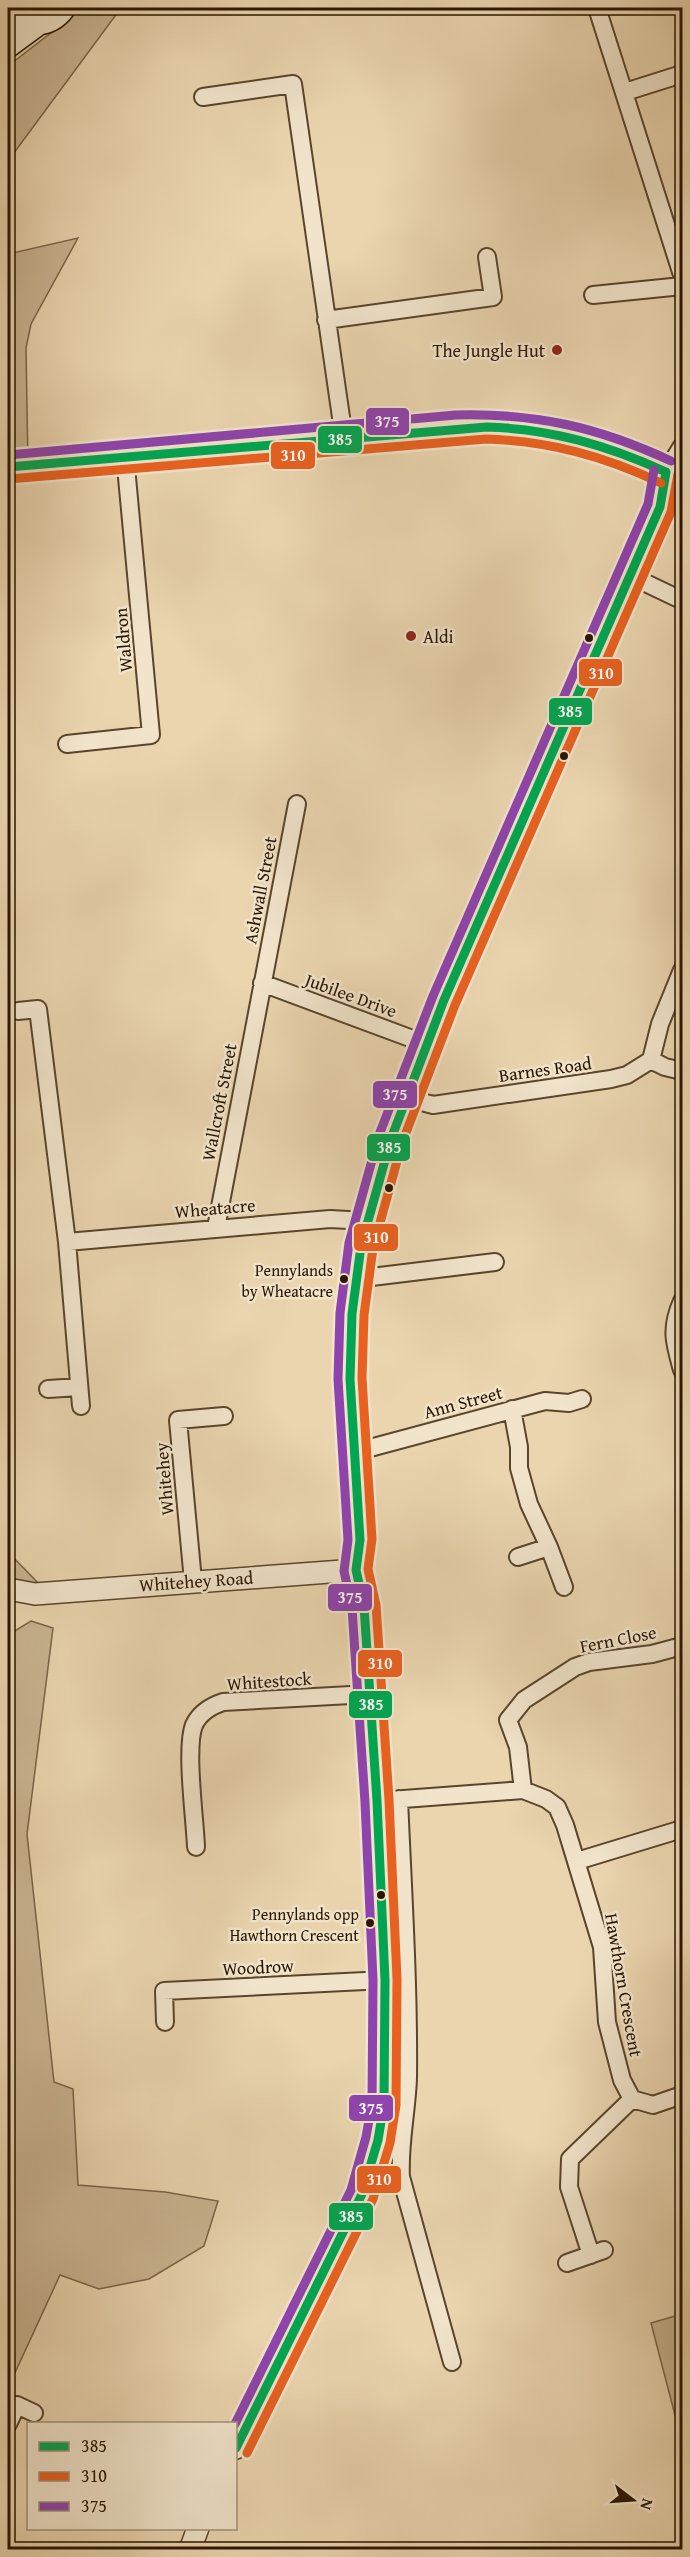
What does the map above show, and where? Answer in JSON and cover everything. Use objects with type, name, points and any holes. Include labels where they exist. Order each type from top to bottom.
[{"type":"main road","points":[[8,45],[38,23],[50,19],[63,8]]},
{"type":"main road","points":[[8,14],[27,23],[38,23]]},
{"type":"street","points":[[597,8],[682,275]]},
{"type":"street","points":[[625,92],[682,74]]},
{"type":"street","points":[[203,97],[293,84],[344,438]]},
{"type":"street","points":[[326,320],[493,297],[487,258]]},
{"type":"street","points":[[593,295],[682,286]]},
{"type":"street","points":[[8,467],[467,426],[542,429],[612,447],[666,472]]},
{"type":"street","points":[[237,2446],[347,2228],[374,2160],[384,2104],[385,1980],[377,1801],[364,1606],[356,1570],[360,1540],[351,1352],[355,1279],[367,1221],[426,1044],[465,948],[631,576],[660,507],[666,472],[682,446]]},
{"type":"street","name":"Waldron","points":[[67,744],[152,735],[125,456]]},
{"type":"street","points":[[631,576],[677,597],[682,596]]},
{"type":"street","name":"Ashwall Street","points":[[262,983],[297,804]]},
{"type":"street","points":[[682,970],[660,1024],[651,1060],[665,1067],[682,1071]]},
{"type":"street","name":"Jubilee Drive","points":[[262,983],[426,1044]]},
{"type":"street","name":"Wallcroft Street","points":[[216,1228],[262,983]]},
{"type":"street","points":[[18,1011],[38,1009],[67,1242],[81,1406]]},
{"type":"street","name":"Barnes Road","points":[[407,1098],[433,1105],[611,1079],[627,1076],[651,1060]]},
{"type":"street","name":"Wheatacre","points":[[67,1242],[330,1219],[367,1221]]},
{"type":"street","points":[[355,1279],[495,1262]]},
{"type":"street","points":[[682,1301],[674,1320],[675,1343],[682,1370]]},
{"type":"street","points":[[48,1389],[79,1387]]},
{"type":"street","name":"Ann Street","points":[[355,1452],[545,1401],[569,1403],[582,1399]]},
{"type":"street","points":[[512,1409],[519,1447],[519,1468],[529,1504],[564,1587]]},
{"type":"street","name":"Whitehey","points":[[193,1581],[178,1420],[224,1416]]},
{"type":"street","points":[[518,1557],[549,1547]]},
{"type":"street","name":"Whitehey Road","points":[[35,1594],[356,1570]]},
{"type":"street","points":[[8,1589],[35,1594]]},
{"type":"street","points":[[8,1604],[35,1594]]},
{"type":"street","name":"Fern Close","points":[[522,1790],[518,1747],[508,1720],[524,1700],[558,1676],[589,1662],[652,1653],[682,1646]]},
{"type":"street","name":"Whitestock","points":[[196,1847],[191,1744],[194,1725],[205,1711],[223,1702],[369,1694]]},
{"type":"street","name":"Hawthorn Crescent","points":[[377,1801],[522,1790],[546,1799],[557,1807],[577,1861],[602,1947],[605,2007],[610,2035],[622,2080],[632,2099]]},
{"type":"street","points":[[399,1799],[408,2076],[405,2133],[399,2156],[401,2177],[452,2362]]},
{"type":"street","points":[[577,1861],[682,1829]]},
{"type":"street","name":"Woodrow","points":[[165,2022],[164,1991],[385,1980]]},
{"type":"street","points":[[567,2263],[597,2252],[569,2187],[570,2158],[632,2099],[652,2105],[682,2095]]},
{"type":"street","points":[[8,2424],[17,2405],[34,2413]]},
{"type":"street","points":[[190,2550],[198,2530]]},
{"type":"shaded area","points":[[78,8],[121,8],[8,161],[8,66],[52,32]]},
{"type":"shaded area","points":[[78,238],[31,324],[26,348],[28,465],[8,467],[8,254]]},
{"type":"shaded area","points":[[8,1552],[40,1585],[8,1583]]},
{"type":"shaded area","points":[[31,1621],[53,1628],[27,1834],[54,2082],[73,2089],[78,2185],[165,2192],[218,2201],[204,2246],[149,2279],[99,2289],[60,2275],[8,2388],[8,1635]]},
{"type":"shaded area","points":[[682,2314],[682,2417],[676,2419],[651,2323]]},
{"type":"transit line","name":"375","points":[[8,455],[456,415],[485,415],[566,424],[618,439],[671,461]]},
{"type":"transit line","name":"385","points":[[8,467],[487,427],[534,431],[578,440],[600,446],[666,472]]},
{"type":"transit line","name":"310","points":[[9,479],[486,439],[532,443],[576,452],[640,473],[661,483]]},
{"type":"transit line","name":"375","points":[[236,2422],[351,2190],[366,2137],[372,2103],[373,1980],[365,1802],[352,1608],[344,1571],[348,1540],[338,1379],[340,1313],[349,1243],[379,1135],[433,996],[648,504],[654,470]]},
{"type":"transit line","name":"385","points":[[237,2446],[362,2194],[378,2140],[384,2104],[385,1980],[377,1801],[364,1606],[356,1570],[360,1540],[350,1379],[352,1314],[361,1246],[391,1139],[444,1000],[660,507],[666,472]]},
{"type":"transit line","name":"310","points":[[247,2453],[373,2199],[390,2143],[396,2105],[397,1979],[389,1800],[376,1605],[368,1569],[372,1539],[362,1378],[364,1315],[373,1248],[402,1143],[455,1005],[671,512],[678,474]]},
{"type":"place","name":"The Jungle Hut","points":[[557,350]]},
{"type":"place","name":"Aldi","points":[[411,636]]},
{"type":"place","name":"Pennylands by Wheatacre","points":[[344,1279]]},
{"type":"place","name":"Pennylands opp Hawthorn Crescent","points":[[370,1923]]}]
